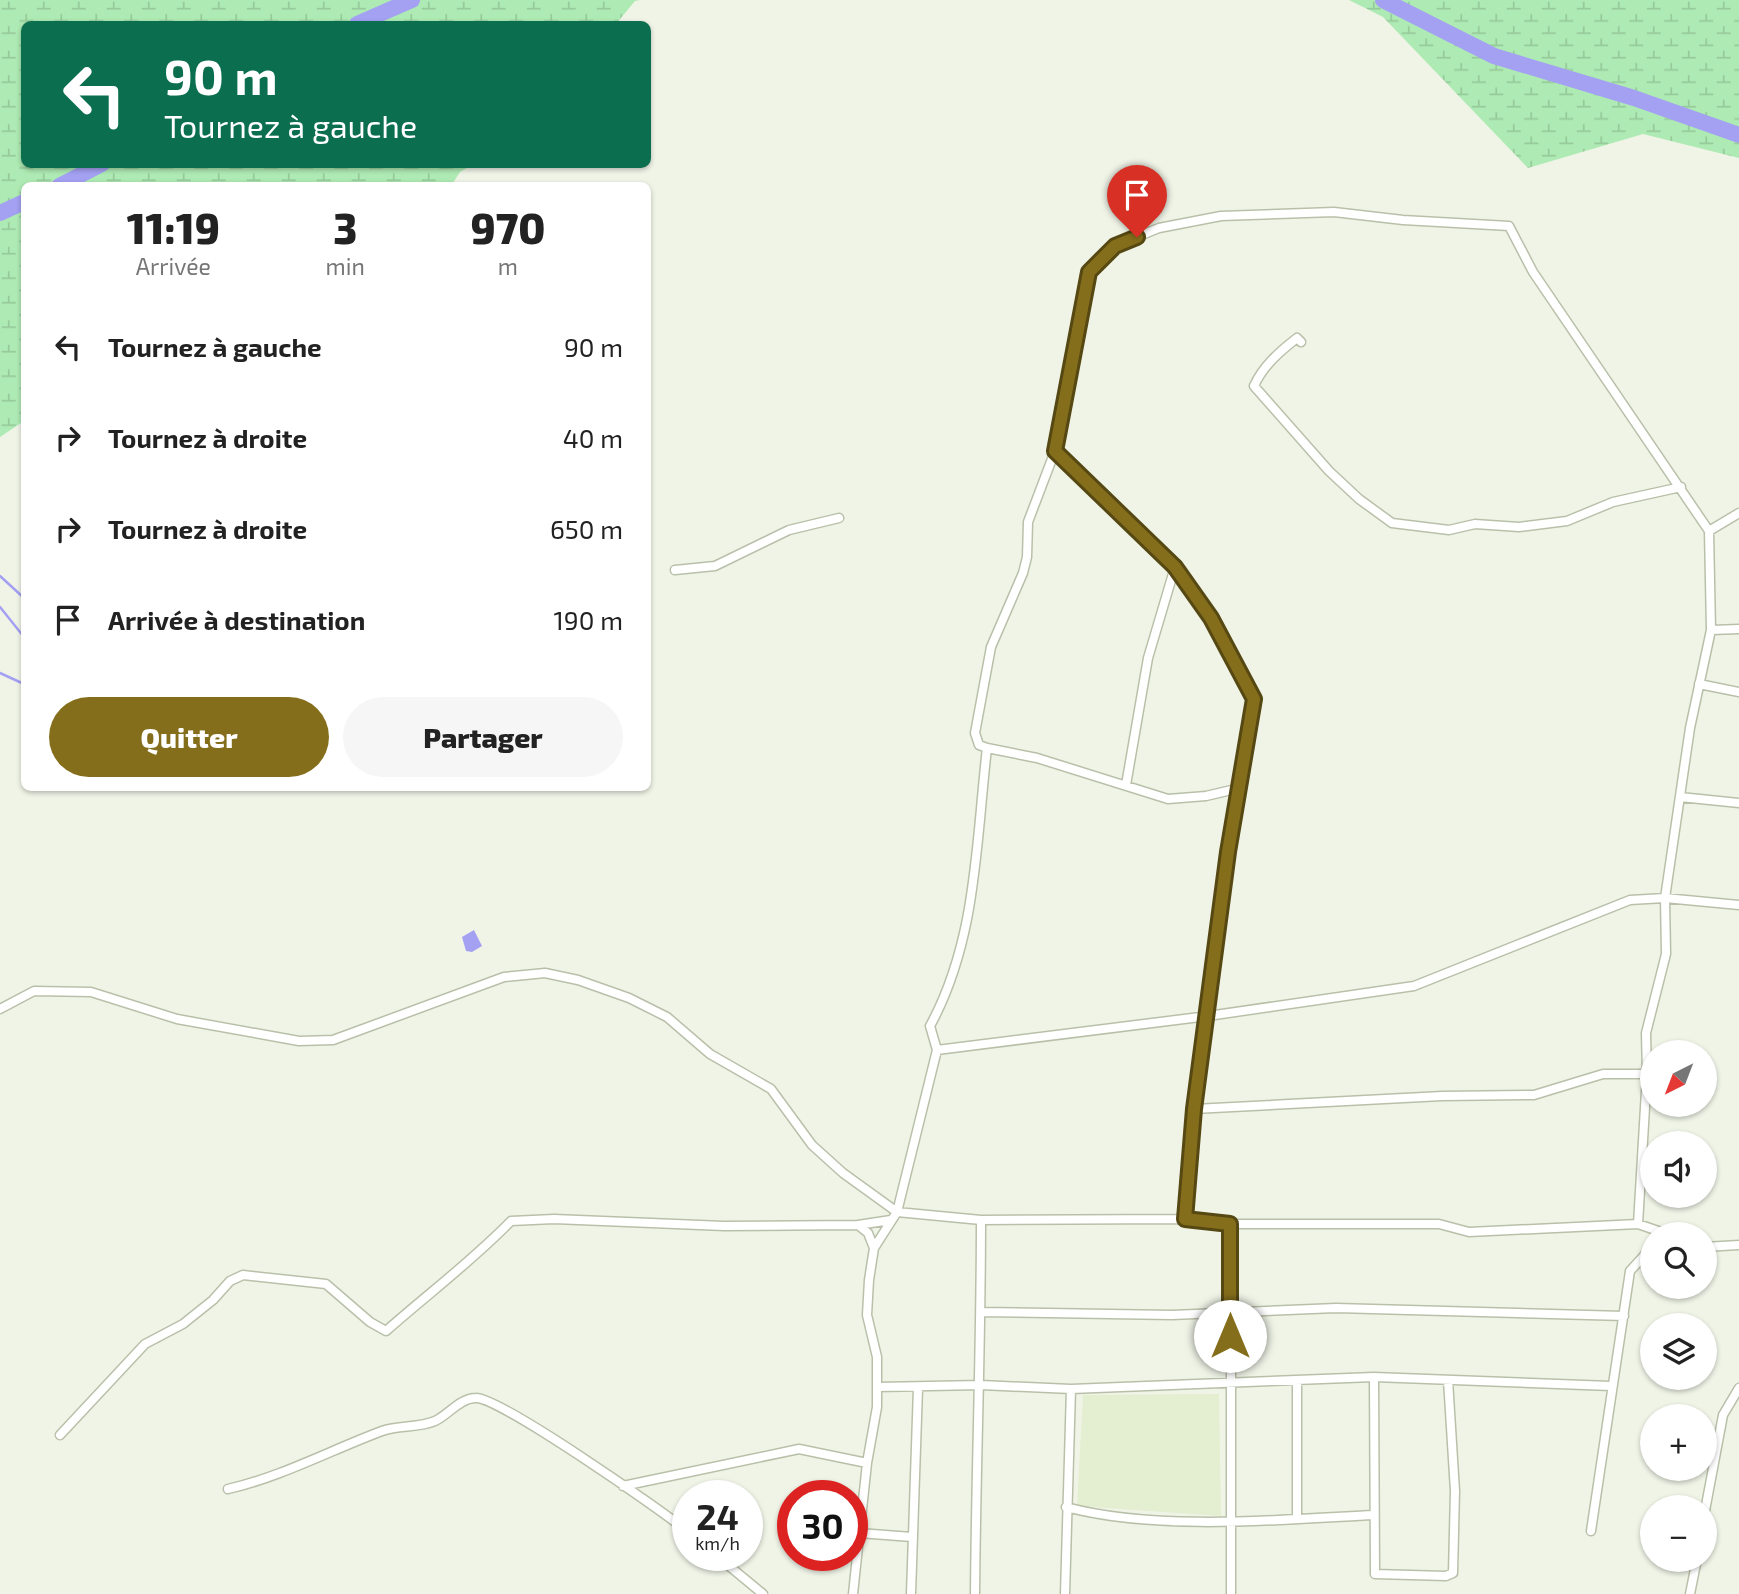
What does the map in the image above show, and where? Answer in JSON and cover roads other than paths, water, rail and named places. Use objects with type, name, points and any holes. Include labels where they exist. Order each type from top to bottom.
[{"type":"street","points":[[1240,788],[1206,796],[1168,799],[1037,758],[986,748],[979,744],[975,733],[991,647],[1023,573],[1027,557],[1028,522],[1055,451],[1089,272],[1115,246],[1159,228],[1221,216],[1334,212],[1403,220],[1509,226],[1533,271],[1709,531],[1711,630],[1699,684],[1665,898],[1666,954],[1646,1040]]},
{"type":"street","points":[[1301,342],[1297,338],[1280,351],[1259,375],[1254,386],[1329,471],[1359,499],[1392,523],[1450,530],[1475,524],[1519,527],[1567,521],[1613,502],[1681,487]]},
{"type":"street","points":[[1055,451],[1175,567],[1211,618],[1254,699],[1228,852],[1194,1109],[1185,1219]]},
{"type":"street","points":[[1709,531],[1739,513]]},
{"type":"street","points":[[676,570],[715,566],[789,530],[839,519]]},
{"type":"street","points":[[1125,785],[1148,658],[1175,567]]},
{"type":"street","points":[[1711,630],[1739,629]]},
{"type":"street","points":[[1699,684],[1739,692]]},
{"type":"street","points":[[865,1480],[878,1387],[877,1357],[867,1315],[874,1248],[897,1212],[937,1050],[930,1026],[941,1007],[968,922],[976,878],[977,833],[986,748]]},
{"type":"street","points":[[1680,797],[1739,803]]},
{"type":"street","points":[[937,1050],[1208,1016],[1414,986],[1630,900],[1665,898],[1739,905]]},
{"type":"street","points":[[0,1009],[34,991],[91,992],[177,1019],[299,1041],[332,1040],[504,977],[545,973],[578,980],[651,1008],[710,1054],[771,1089],[812,1145],[843,1173],[897,1212],[981,1220],[1185,1219],[1230,1224],[1440,1224],[1469,1232],[1638,1224],[1644,1117]]},
{"type":"street","points":[[1194,1109],[1442,1096],[1534,1095],[1603,1074],[1640,1074]]},
{"type":"street","points":[[60,1435],[145,1344],[183,1324],[213,1300],[230,1281],[243,1275],[326,1284],[370,1322],[386,1331],[443,1280],[473,1259],[511,1222],[554,1219],[724,1226],[858,1224],[891,1220]]},
{"type":"street","points":[[975,1594],[976,1458],[981,1385],[981,1220]]},
{"type":"street","points":[[858,1224],[868,1233],[874,1248]]},
{"type":"street","points":[[1230,1224],[1231,1594]]},
{"type":"street","points":[[1717,1246],[1739,1245]]},
{"type":"street","points":[[1591,1531],[1609,1426],[1611,1386],[1630,1271],[1640,1260]]},
{"type":"street","points":[[981,1312],[1230,1314],[1336,1308],[1624,1316]]},
{"type":"street","points":[[878,1387],[981,1385],[1071,1389],[1374,1377],[1611,1386]]},
{"type":"street","points":[[1374,1377],[1375,1574],[1446,1576],[1453,1573],[1455,1490],[1448,1380]]},
{"type":"street","points":[[1297,1381],[1297,1519]]},
{"type":"street","points":[[911,1594],[918,1388]]},
{"type":"street","points":[[1708,1495],[1723,1415],[1739,1388]]},
{"type":"street","points":[[1065,1594],[1071,1389]]},
{"type":"street","points":[[228,1489],[264,1481],[293,1465],[384,1430],[434,1421],[465,1401],[477,1397],[511,1412],[672,1521]]},
{"type":"street","points":[[623,1486],[799,1449],[867,1463]]},
{"type":"street","points":[[1066,1507],[1094,1514],[1231,1521],[1373,1515]]},
{"type":"street","points":[[868,1534],[912,1537]]},
{"type":"street","points":[[735,1571],[763,1594]]},
{"type":"street","points":[[853,1594],[855,1571]]},
{"type":"street","points":[[1690,1594],[1694,1572]]},
{"type":"waterway","points":[[364,21],[412,0]]},
{"type":"waterway","points":[[1383,0],[1494,56],[1634,98],[1739,135]]},
{"type":"waterway","points":[[67,182],[94,168]]},
{"type":"waterway","points":[[78,176],[81,182]]},
{"type":"waterway","points":[[0,213],[21,203]]},
{"type":"waterway","points":[[0,576],[21,595]]},
{"type":"waterway","points":[[0,607],[21,633]]},
{"type":"waterway","points":[[0,673],[21,683]]}]
